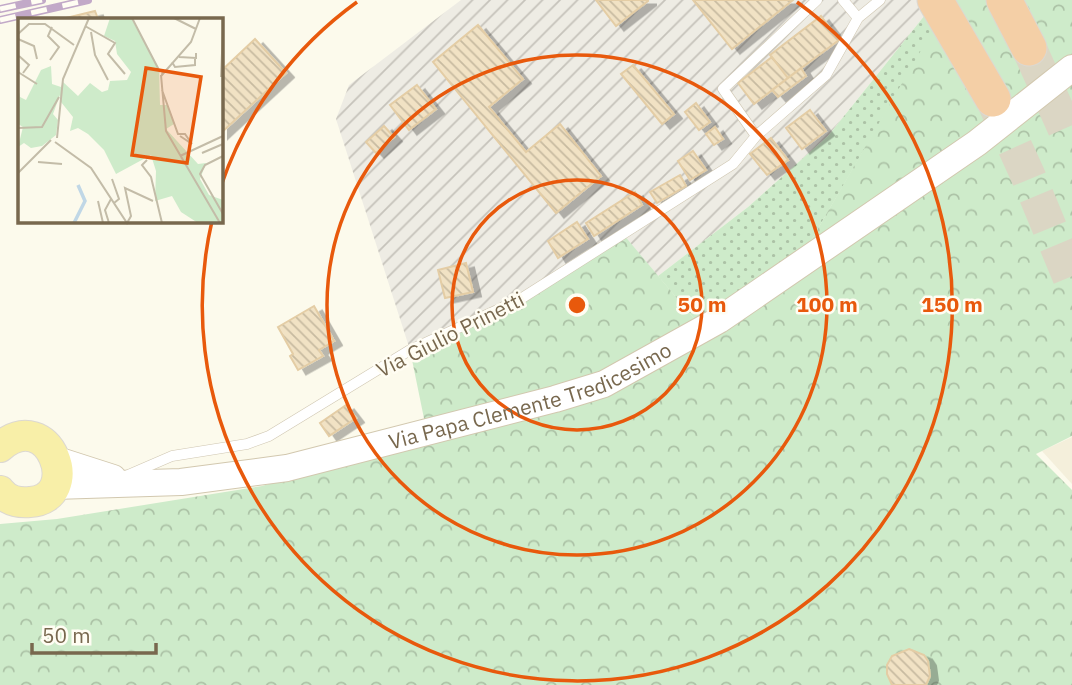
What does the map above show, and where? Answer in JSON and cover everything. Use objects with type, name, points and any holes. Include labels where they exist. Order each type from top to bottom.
[{"type":"highway","points":[[935,0],[993,99]]},
{"type":"highway","points":[[1004,0],[1029,47]]},
{"type":"main road","points":[[4,440],[23,436],[40,440],[51,448],[56,473],[46,496],[35,502],[6,501]]},
{"type":"street","name":"Via Papa Clemente Tredicesimo","points":[[56,473],[123,481],[181,482],[287,468],[604,384],[719,320],[977,143],[1065,73]]},
{"type":"lane","points":[[756,136],[723,89],[817,0]]},
{"type":"lane","points":[[843,0],[858,18],[880,0]]},
{"type":"lane","name":"Via Giulio Prinetti","points":[[123,481],[172,456],[247,444],[269,436],[410,351],[519,300],[733,164],[756,136],[826,75],[858,18]]},
{"type":"shaded area","points":[[461,0],[937,0],[828,136],[748,207],[658,276],[622,234],[519,300],[410,350],[336,119],[349,85]]},
{"type":"shaded area","points":[[1072,437],[1072,484],[1042,451]]},
{"type":"green space","points":[[937,0],[945,11],[805,251],[702,328],[658,276],[748,207],[828,136]]},
{"type":"green space","points":[[950,0],[1072,0],[1072,436],[1036,454],[1072,490],[1072,685],[0,685],[0,524],[57,519],[262,486],[428,438],[410,350],[519,300],[623,234],[702,328],[805,251]]},
{"type":"building","points":[[596,0],[648,0],[648,1],[616,26]]},
{"type":"building","points":[[693,0],[793,0],[732,49]]},
{"type":"building","points":[[95,11],[98,18],[66,18]]},
{"type":"building","points":[[821,16],[839,40],[788,78],[770,55]]},
{"type":"building","points":[[478,25],[523,79],[489,107],[526,152],[560,124],[601,176],[556,213],[433,62]]},
{"type":"building","points":[[255,39],[286,73],[222,132],[222,70]]},
{"type":"building","points":[[772,57],[788,78],[754,104],[738,83]]},
{"type":"building","points":[[633,65],[674,114],[662,124],[621,74]]},
{"type":"building","points":[[801,68],[806,76],[778,97],[772,90]]},
{"type":"building","points":[[417,85],[436,109],[409,130],[390,105]]},
{"type":"building","points":[[696,103],[710,122],[699,130],[685,112]]},
{"type":"building","points":[[810,110],[826,131],[802,149],[786,128]]},
{"type":"building","points":[[384,126],[394,137],[376,153],[366,142]]},
{"type":"building","points":[[715,127],[723,139],[714,145],[706,134]]},
{"type":"building","points":[[771,138],[788,160],[767,175],[750,154]]},
{"type":"building","points":[[693,151],[706,170],[690,180],[678,161]]},
{"type":"building","points":[[680,175],[686,186],[657,203],[650,192]]},
{"type":"building","points":[[635,192],[642,205],[594,236],[586,223]]},
{"type":"building","points":[[577,222],[588,239],[558,258],[548,241]]},
{"type":"building","points":[[466,263],[473,292],[445,298],[438,270]]},
{"type":"building","points":[[314,306],[334,341],[319,350],[323,356],[298,370],[290,356],[293,354],[278,327]]},
{"type":"building","points":[[346,405],[356,418],[329,436],[320,423]]},
{"type":"building","points":[[909,649],[924,655],[928,661],[930,676],[926,685],[892,685],[887,674],[887,665],[892,656]]},
{"type":"tunnel","points":[[1029,48],[1072,144]]},
{"type":"tunnel","points":[[993,99],[1072,282]]},
{"type":"railway","points":[[0,9],[42,0]]},
{"type":"railway","points":[[0,20],[88,0]]}]
